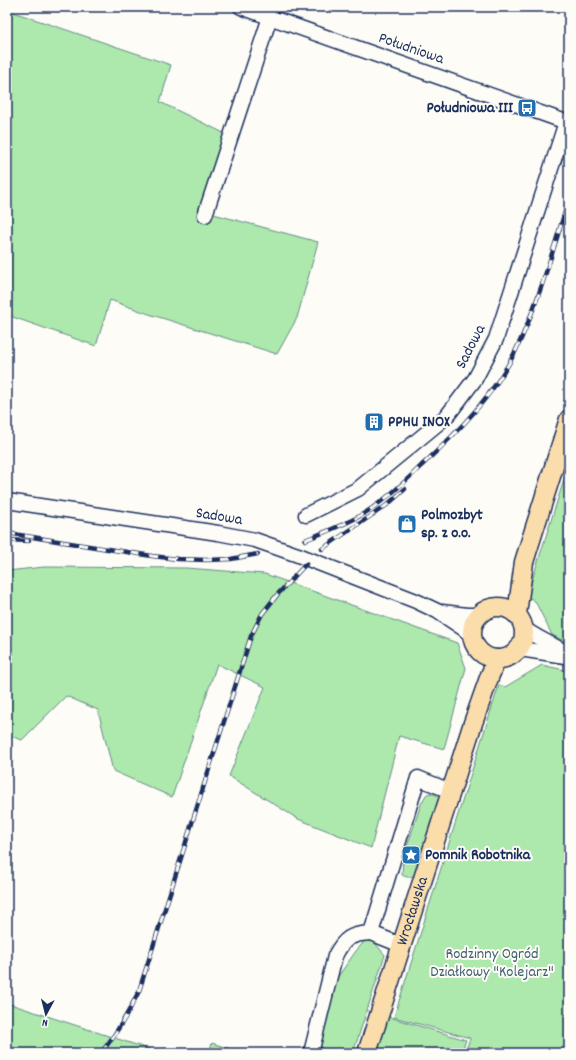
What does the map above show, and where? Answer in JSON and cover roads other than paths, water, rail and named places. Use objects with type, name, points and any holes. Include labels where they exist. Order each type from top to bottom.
[{"type":"main road","points":[[498,607],[524,562],[569,419]]},
{"type":"main road","points":[[520,622],[511,610],[498,607],[488,609],[475,621],[472,636],[474,643],[478,649],[490,657],[506,658],[513,655],[520,649],[524,636],[520,622],[524,562]]},
{"type":"main road","name":"Wrocławska","points":[[366,1053],[472,723],[481,673],[490,657]]},
{"type":"street","name":"Południowa","points":[[241,7],[567,122]]},
{"type":"street","points":[[205,216],[270,17]]},
{"type":"street","name":"Sadowa","points":[[306,515],[358,489],[447,416],[475,379],[496,339],[567,122]]},
{"type":"street","name":"Sadowa","points":[[7,501],[255,540],[392,592],[437,611],[472,636]]},
{"type":"street","name":"Sadowa","points":[[437,611],[467,615],[480,615]]},
{"type":"street","points":[[520,622],[569,654]]},
{"type":"street","points":[[520,649],[569,657]]},
{"type":"street","points":[[371,932],[418,778],[450,791]]},
{"type":"street","points":[[311,1053],[336,956],[340,946],[348,938],[362,933],[371,932],[401,945]]},
{"type":"railway","points":[[305,540],[367,512],[391,494],[448,440],[486,397],[497,382],[516,350],[532,313],[569,199]]},
{"type":"railway","points":[[322,549],[387,505],[405,489]]},
{"type":"railway","points":[[7,533],[178,559],[231,559],[258,554]]},
{"type":"railway","points":[[7,540],[29,541]]},
{"type":"railway","points":[[101,1053],[122,1023],[139,991],[251,636],[262,614],[277,595],[306,564]]},
{"type":"place","name":"Południowa III","points":[[527,108]]},
{"type":"place","name":"PPHU INOX","points":[[374,422]]},
{"type":"place","name":"Polmozbyt sp. z o.o.","points":[[407,524]]},
{"type":"place","name":"Pomnik Robotnika","points":[[411,855]]},
{"type":"park label","name":"Rodzinny Ogród Działkowy \"Kolejarz\"","points":[[492,963]]}]
